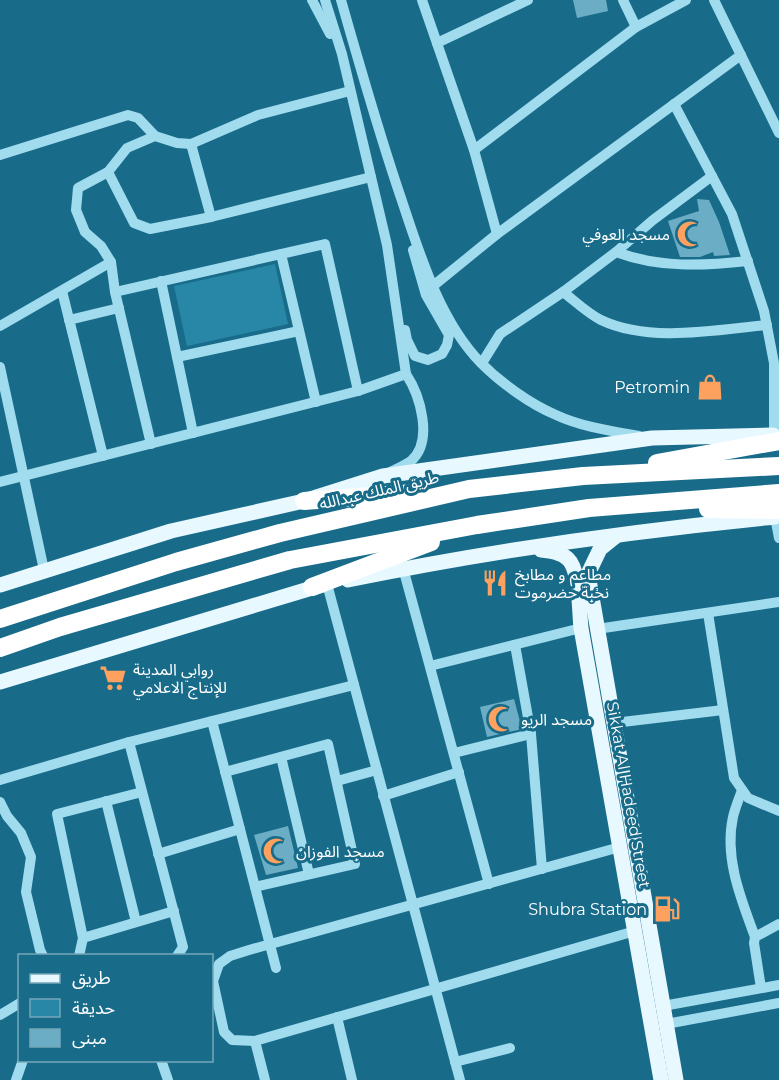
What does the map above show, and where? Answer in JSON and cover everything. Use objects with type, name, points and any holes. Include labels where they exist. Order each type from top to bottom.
[{"type":"highway","points":[[583,476],[777,437]]},
{"type":"highway","name":"طريق الملك عبدالله","points":[[0,619],[187,559],[280,533],[469,489],[583,476],[779,466]]},
{"type":"highway","points":[[304,501],[469,489]]},
{"type":"highway","points":[[0,648],[60,627],[290,560],[477,525],[589,508],[779,493]]},
{"type":"highway","points":[[589,508],[778,514]]},
{"type":"highway","points":[[319,586],[477,525]]},
{"type":"main road","points":[[0,585],[171,531],[304,501],[383,476],[651,438],[777,437]]},
{"type":"main road","points":[[0,682],[319,586],[404,568],[529,548],[778,514]]},
{"type":"main road","points":[[582,576],[600,549],[616,536]]},
{"type":"main road","name":"Sikkat Al Hadeed Street","points":[[529,548],[556,552],[567,558],[582,576],[597,629],[676,1080]]},
{"type":"main road","name":"Sikkat Al Hadeed Street","points":[[582,576],[581,628],[661,1080]]},
{"type":"street","points":[[312,0],[342,54]]},
{"type":"street","points":[[325,0],[342,54],[407,340],[415,356],[428,360],[442,354],[449,335],[426,295],[416,265],[402,202]]},
{"type":"street","points":[[341,0],[402,202],[433,286],[466,346],[506,385],[555,415],[602,430],[651,438]]},
{"type":"street","points":[[422,0],[474,150],[497,234]]},
{"type":"street","points":[[437,43],[528,0]]},
{"type":"street","points":[[622,0],[636,27]]},
{"type":"street","points":[[474,150],[636,27],[686,0]]},
{"type":"street","points":[[714,0],[779,133]]},
{"type":"street","points":[[433,286],[497,234],[741,55]]},
{"type":"street","points":[[0,155],[128,115],[138,118],[155,136],[177,143],[191,144],[258,115],[350,91]]},
{"type":"street","points":[[674,104],[732,214],[748,261],[776,357],[777,437]]},
{"type":"street","points":[[151,444],[115,292],[111,262],[101,246],[85,232],[76,210],[78,188],[108,171],[127,148],[155,136]]},
{"type":"street","points":[[191,144],[212,217]]},
{"type":"street","points":[[108,171],[134,223],[150,229],[212,217],[371,177]]},
{"type":"street","points":[[482,363],[500,334],[563,292],[712,176]]},
{"type":"street","points":[[115,292],[325,244],[358,391]]},
{"type":"street","points":[[383,476],[412,460],[421,446],[423,412],[415,387],[406,374],[387,245]]},
{"type":"street","points":[[616,252],[666,265],[710,265],[748,261]]},
{"type":"street","points":[[281,254],[316,402]]},
{"type":"street","points":[[0,326],[111,262]]},
{"type":"street","points":[[161,281],[193,433]]},
{"type":"street","points":[[62,291],[104,456]]},
{"type":"street","points":[[563,292],[600,320],[630,329],[681,334],[767,325]]},
{"type":"street","points":[[69,320],[119,308]]},
{"type":"street","points":[[177,357],[299,331]]},
{"type":"street","points":[[0,367],[44,570]]},
{"type":"street","points":[[0,482],[358,391],[406,374]]},
{"type":"street","points":[[778,514],[779,538]]},
{"type":"street","points":[[404,568],[489,884]]},
{"type":"street","points":[[319,586],[354,685],[460,1080]]},
{"type":"street","points":[[597,629],[779,602]]},
{"type":"street","points":[[708,613],[734,778],[748,798],[779,810]]},
{"type":"street","points":[[430,666],[581,628]]},
{"type":"street","points":[[515,645],[531,734],[542,869]]},
{"type":"street","points":[[0,780],[129,742],[354,685]]},
{"type":"street","points":[[614,723],[723,710]]},
{"type":"street","points":[[212,721],[276,968]]},
{"type":"street","points":[[454,753],[531,734]]},
{"type":"street","points":[[129,742],[183,947],[178,954]]},
{"type":"street","points":[[225,772],[328,744],[338,781],[355,864],[255,887]]},
{"type":"street","points":[[281,757],[309,874]]},
{"type":"street","points":[[338,781],[376,770]]},
{"type":"street","points":[[383,796],[459,772]]},
{"type":"street","points":[[742,790],[733,818],[731,852],[738,890],[755,937],[761,988]]},
{"type":"street","points":[[79,954],[83,938],[57,814],[142,792]]},
{"type":"street","points":[[106,801],[136,922]]},
{"type":"street","points":[[0,802],[6,816],[21,832],[31,857],[26,892],[42,954]]},
{"type":"street","points":[[158,854],[240,829]]},
{"type":"street","points":[[620,847],[230,957],[219,964],[213,981],[224,1032],[232,1040],[255,1041],[635,931]]},
{"type":"street","points":[[83,938],[174,911]]},
{"type":"street","points":[[755,937],[779,924]]},
{"type":"street","points":[[663,1006],[779,985]]},
{"type":"street","points":[[666,1024],[779,1003]]},
{"type":"street","points":[[0,1015],[17,1008]]},
{"type":"street","points":[[337,1017],[352,1080]]},
{"type":"street","points":[[255,1041],[265,1080]]},
{"type":"street","points":[[455,1062],[510,1048]]},
{"type":"street","points":[[16,1080],[22,1062]]},
{"type":"street","points":[[162,1062],[166,1080]]},
{"type":"green space","points":[[275,264],[288,324],[187,346],[174,286]]},
{"type":"building","points":[[573,0],[606,0],[608,11],[577,18]]},
{"type":"building","name":"مسجد العوفي","points":[[697,199],[709,200],[730,255],[714,256],[713,252],[700,257],[680,257],[668,221],[699,211]]},
{"type":"building","name":"مسجد الريو","points":[[514,699],[522,729],[487,737],[480,707]]},
{"type":"building","name":"مسجد الفوزان","points":[[288,826],[298,868],[266,875],[254,835]]},
{"type":"place","name":"مسجد العوفي","points":[[690,234]]},
{"type":"place","name":"Petromin","points":[[710,387]]},
{"type":"place","name":"مطاعم و مطابخ نخبة حضرموت","points":[[495,583]]},
{"type":"place","name":"روابي المدينة للإنتاج الاعلامي","points":[[113,678]]},
{"type":"place","name":"مسجد الريو","points":[[501,719]]},
{"type":"place","name":"مسجد الفوزان","points":[[276,851]]},
{"type":"place","name":"Shubra Station","points":[[667,909]]}]
